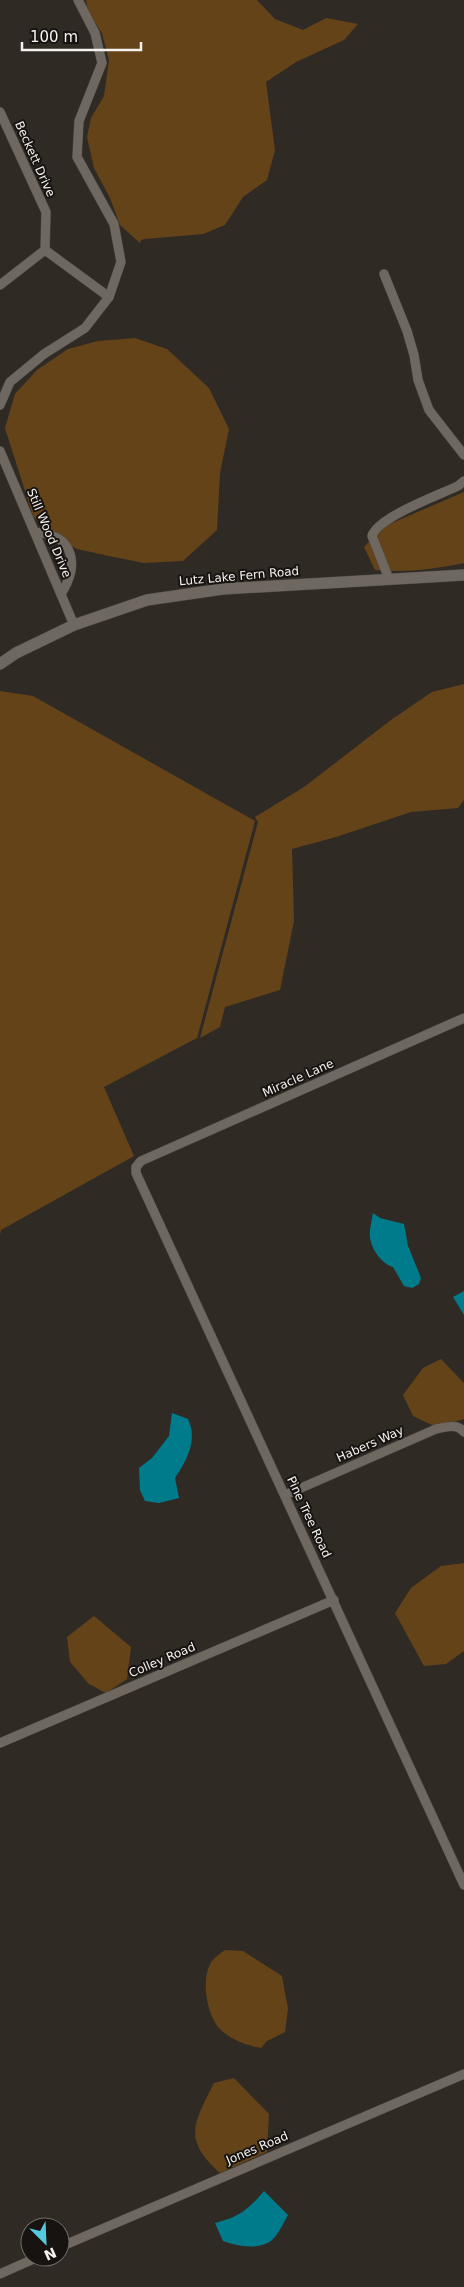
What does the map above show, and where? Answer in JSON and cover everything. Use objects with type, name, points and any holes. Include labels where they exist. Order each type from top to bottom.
[{"type":"main road","name":"Lutz Lake Fern Road","points":[[0,664],[16,653],[74,625],[146,600],[223,589],[464,575]]},
{"type":"street","points":[[0,405],[10,382],[44,354],[85,328],[109,297],[121,262],[114,224],[77,157],[79,120],[102,63],[95,33],[78,0]]},
{"type":"street","name":"Beckett Drive","points":[[0,112],[46,212],[45,250]]},
{"type":"street","points":[[0,285],[45,250],[109,297]]},
{"type":"street","points":[[384,274],[407,331],[414,354],[418,380],[429,410],[464,455]]},
{"type":"street","name":"Still Wood Drive","points":[[0,451],[74,625]]},
{"type":"street","points":[[389,579],[372,536],[374,529],[385,520],[458,486],[464,481]]},
{"type":"street","points":[[35,532],[60,538],[69,550],[72,570],[61,594]]},
{"type":"street","name":"Miracle Lane","points":[[141,1161],[464,1018]]},
{"type":"street","name":"Pine Tree Road","points":[[141,1161],[136,1167],[136,1177],[334,1600],[464,1885]]},
{"type":"street","name":"Habers Way","points":[[285,1495],[436,1429],[452,1426],[464,1432]]},
{"type":"street","name":"Colley Road","points":[[0,1743],[334,1600]]},
{"type":"street","name":"Jones Road","points":[[70,2243],[464,2074]]},
{"type":"street","points":[[0,2274],[20,2265]]},
{"type":"shaded area","points":[[86,0],[257,0],[275,19],[303,30],[326,18],[358,24],[344,40],[296,62],[266,82],[275,150],[267,180],[243,197],[225,225],[203,234],[145,239],[141,240],[140,243],[120,225],[110,198],[94,168],[87,137],[91,118],[104,96],[109,60],[102,33],[88,12]]},
{"type":"shaded area","points":[[135,338],[167,349],[209,388],[229,429],[220,473],[217,530],[183,561],[144,563],[77,549],[55,537],[33,516],[5,428],[15,394],[37,370],[68,349],[98,341]]},
{"type":"shaded area","points":[[464,492],[464,563],[420,570],[375,570],[364,547],[385,526]]},
{"type":"shaded area","points":[[464,684],[464,800],[458,808],[411,812],[336,837],[292,849],[294,921],[280,990],[225,1007],[220,1027],[200,1038],[258,822],[255,817],[304,787],[391,720],[432,692]]},
{"type":"shaded area","points":[[0,691],[33,696],[255,821],[197,1038],[104,1087],[134,1156],[1,1230],[0,1235]]},
{"type":"shaded area","points":[[441,1359],[464,1383],[464,1419],[436,1427],[413,1416],[403,1395],[423,1368]]},
{"type":"shaded area","points":[[464,1563],[464,1651],[446,1664],[424,1666],[395,1613],[411,1588],[441,1566]]},
{"type":"shaded area","points":[[94,1616],[131,1647],[127,1679],[106,1693],[89,1684],[70,1662],[67,1637]]},
{"type":"shaded area","points":[[225,1950],[243,1951],[282,1976],[288,2009],[285,2032],[267,2041],[261,2048],[245,2044],[231,2037],[222,2031],[212,2017],[207,1997],[206,1976],[213,1960]]},
{"type":"shaded area","points":[[234,2078],[269,2114],[267,2152],[220,2173],[200,2150],[195,2130],[201,2109],[214,2083]]},
{"type":"water","points":[[373,1213],[380,1218],[404,1224],[408,1246],[421,1278],[419,1284],[412,1288],[404,1286],[393,1267],[385,1263],[375,1251],[370,1234]]},
{"type":"water","points":[[464,1291],[464,1315],[453,1297]]},
{"type":"water","points":[[172,1413],[188,1419],[192,1435],[190,1450],[175,1478],[179,1498],[159,1503],[145,1501],[140,1490],[139,1468],[152,1458],[169,1436]]},
{"type":"water","points":[[264,2191],[288,2215],[275,2237],[268,2243],[256,2246],[242,2246],[223,2241],[215,2223],[242,2212]]}]
